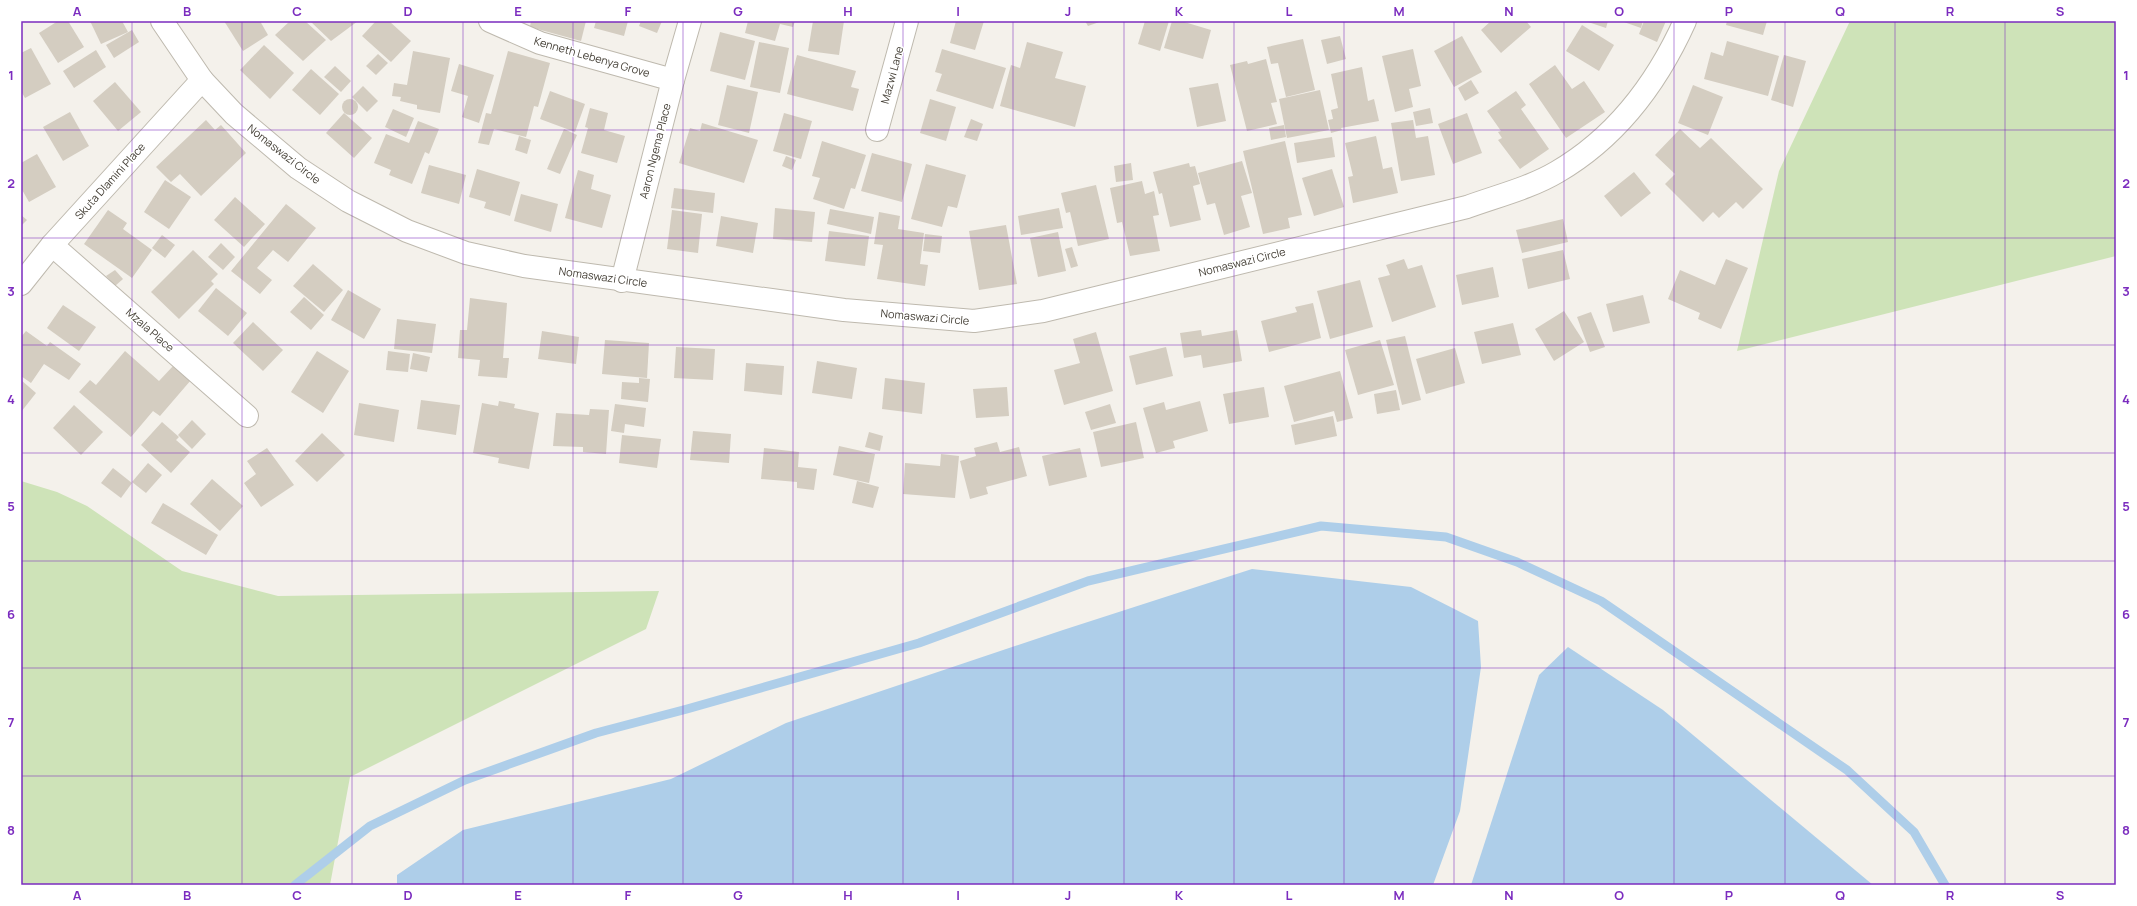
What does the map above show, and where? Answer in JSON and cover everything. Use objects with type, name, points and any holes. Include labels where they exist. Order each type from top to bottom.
[{"type":"street","name":"Nomaswazi Circle","points":[[162,21],[202,80],[234,114],[298,168],[348,201],[407,231],[466,253],[524,266],[622,281],[844,310],[974,321],[1043,311],[1467,207],[1527,186],[1563,168],[1586,152],[1621,122],[1648,90],[1672,49],[1684,21]]},
{"type":"street","name":"Kenneth Lebenya Grove","points":[[490,21],[540,43],[673,80]]},
{"type":"street","name":"Aaron Ngema Place","points":[[622,281],[673,80],[690,21]]},
{"type":"street","name":"Mazwi Lane","points":[[877,130],[907,21]]},
{"type":"street","name":"Skuta Dlamini Place","points":[[21,284],[52,245],[202,80]]},
{"type":"street","name":"Mzala Place","points":[[52,245],[247,416]]},
{"type":"green space","points":[[1850,21],[2116,21],[2116,256],[1737,351],[1779,171]]},
{"type":"green space","points":[[21,481],[57,492],[87,506],[182,571],[278,596],[659,591],[646,629],[350,777],[330,885],[21,885]]},
{"type":"water","points":[[1252,569],[1411,587],[1478,621],[1481,667],[1460,811],[1433,885],[397,885],[397,875],[463,830],[671,779],[786,723],[1063,630]]},
{"type":"water","points":[[1568,647],[1663,710],[1873,885],[1471,885],[1539,675]]},
{"type":"building","points":[[58,21],[68,21],[84,47],[58,63],[39,33]]},
{"type":"building","points":[[90,21],[122,21],[128,32],[101,44]]},
{"type":"building","points":[[224,21],[260,21],[268,35],[243,51]]},
{"type":"building","points":[[290,21],[305,21],[326,40],[303,61],[275,35]]},
{"type":"building","points":[[310,21],[358,21],[331,41]]},
{"type":"building","points":[[376,21],[389,21],[411,41],[391,62],[362,36]]},
{"type":"building","points":[[531,21],[586,21],[581,41],[530,27]]},
{"type":"building","points":[[596,21],[628,21],[624,36],[594,28]]},
{"type":"building","points":[[641,21],[662,21],[657,33],[639,26]]},
{"type":"building","points":[[748,21],[795,21],[793,27],[780,24],[775,41],[745,33]]},
{"type":"building","points":[[813,21],[844,21],[839,55],[808,51]]},
{"type":"building","points":[[956,21],[984,21],[975,50],[950,43]]},
{"type":"building","points":[[1085,21],[1102,21],[1088,26]]},
{"type":"building","points":[[1145,21],[1169,21],[1160,51],[1138,44]]},
{"type":"building","points":[[1172,21],[1181,21],[1211,30],[1203,59],[1164,48]]},
{"type":"building","points":[[1491,21],[1526,21],[1531,27],[1501,53],[1481,30]]},
{"type":"building","points":[[1585,21],[1608,21],[1606,28]]},
{"type":"building","points":[[1621,21],[1643,21],[1641,28]]},
{"type":"building","points":[[1644,21],[1666,21],[1657,42],[1639,34]]},
{"type":"building","points":[[1727,21],[1767,21],[1763,35],[1726,25]]},
{"type":"building","points":[[1582,25],[1614,45],[1599,71],[1566,51]]},
{"type":"building","points":[[132,30],[139,42],[114,58],[106,45]]},
{"type":"building","points":[[720,32],[755,41],[745,80],[710,71]]},
{"type":"building","points":[[1340,36],[1346,59],[1327,64],[1321,40]]},
{"type":"building","points":[[1462,36],[1482,72],[1454,87],[1434,51]]},
{"type":"building","points":[[1303,39],[1315,90],[1286,97],[1278,63],[1271,64],[1267,47]]},
{"type":"building","points":[[1727,41],[1779,56],[1768,96],[1704,79],[1711,52],[1723,56]]},
{"type":"building","points":[[759,42],[789,48],[780,93],[750,87]]},
{"type":"building","points":[[1027,42],[1063,52],[1055,78],[1086,86],[1075,127],[1000,106],[1011,65],[1020,68]]},
{"type":"building","points":[[264,45],[294,73],[270,99],[240,70]]},
{"type":"building","points":[[31,48],[51,84],[25,98],[21,91],[21,53]]},
{"type":"building","points":[[942,49],[1006,68],[993,109],[936,91],[942,74],[935,72]]},
{"type":"building","points":[[1413,49],[1421,86],[1409,89],[1413,107],[1395,112],[1382,56]]},
{"type":"building","points":[[96,50],[106,67],[74,88],[63,71]]},
{"type":"building","points":[[413,51],[450,58],[440,113],[417,109],[417,105],[400,101],[401,97],[392,96],[394,83],[407,85]]},
{"type":"building","points":[[508,51],[550,63],[538,107],[534,106],[526,137],[494,129],[489,145],[478,143],[486,113],[491,114]]},
{"type":"building","points":[[378,54],[388,63],[376,75],[366,66]]},
{"type":"building","points":[[797,55],[856,71],[851,87],[859,89],[853,111],[787,94]]},
{"type":"building","points":[[1784,55],[1806,61],[1793,107],[1771,100]]},
{"type":"building","points":[[1266,59],[1277,102],[1271,103],[1277,124],[1247,131],[1230,65],[1247,61],[1248,64]]},
{"type":"building","points":[[459,64],[494,75],[479,123],[462,117],[468,96],[451,91]]},
{"type":"building","points":[[1555,65],[1572,89],[1584,81],[1605,112],[1566,138],[1529,84]]},
{"type":"building","points":[[335,66],[351,81],[341,92],[324,77]]},
{"type":"building","points":[[1362,67],[1368,101],[1374,99],[1379,121],[1341,128],[1342,130],[1331,133],[1328,120],[1333,119],[1331,110],[1338,108],[1331,74]]},
{"type":"building","points":[[311,69],[339,94],[320,115],[292,90]]},
{"type":"building","points":[[1471,80],[1479,93],[1465,101],[1458,88]]},
{"type":"building","points":[[115,82],[141,112],[118,131],[93,101]]},
{"type":"building","points":[[1218,83],[1226,121],[1197,127],[1189,88]]},
{"type":"building","points":[[727,85],[758,92],[749,133],[718,125]]},
{"type":"building","points":[[1693,85],[1723,97],[1708,135],[1678,123]]},
{"type":"building","points":[[363,86],[378,101],[367,112],[352,97]]},
{"type":"building","points":[[1320,90],[1329,130],[1287,138],[1279,99]]},
{"type":"building","points":[[550,91],[585,104],[575,132],[540,119]]},
{"type":"building","points":[[1516,91],[1526,105],[1521,109],[1549,149],[1520,169],[1498,140],[1502,138],[1498,132],[1501,131],[1487,111]]},
{"type":"building","points":[[350,99],[356,101],[358,107],[356,113],[350,115],[344,113],[342,107],[344,101]]},
{"type":"building","points":[[930,99],[956,107],[946,141],[920,133]]},
{"type":"building","points":[[590,108],[608,113],[604,130],[625,136],[617,163],[581,153],[588,128],[585,127]]},
{"type":"building","points":[[1430,108],[1433,123],[1416,126],[1413,112]]},
{"type":"building","points":[[393,109],[414,118],[406,137],[385,127]]},
{"type":"building","points":[[70,112],[89,146],[63,161],[43,127]]},
{"type":"building","points":[[344,113],[372,138],[354,158],[326,133]]},
{"type":"building","points":[[784,113],[812,121],[801,159],[773,151]]},
{"type":"building","points":[[1467,113],[1482,153],[1453,164],[1438,124]]},
{"type":"building","points":[[971,119],[983,124],[977,141],[964,137]]},
{"type":"building","points":[[206,120],[215,130],[221,125],[246,153],[201,196],[180,174],[171,182],[156,167]]},
{"type":"building","points":[[1413,120],[1416,138],[1428,136],[1435,175],[1401,181],[1391,123]]},
{"type":"building","points":[[418,121],[439,129],[429,154],[425,152],[412,184],[389,175],[391,170],[374,163],[386,134],[409,143]]},
{"type":"building","points":[[702,123],[758,140],[744,183],[679,163],[690,128],[700,131]]},
{"type":"building","points":[[1284,125],[1286,137],[1271,140],[1269,128]]},
{"type":"building","points":[[564,129],[577,135],[560,174],[547,169]]},
{"type":"building","points":[[1680,129],[1700,148],[1711,138],[1763,189],[1743,209],[1736,202],[1719,218],[1713,212],[1703,222],[1665,184],[1675,174],[1655,155]]},
{"type":"building","points":[[519,136],[531,140],[527,154],[515,150]]},
{"type":"building","points":[[1376,136],[1383,169],[1392,167],[1398,193],[1353,203],[1348,177],[1353,176],[1345,143]]},
{"type":"building","points":[[1332,137],[1335,157],[1297,163],[1294,143]]},
{"type":"building","points":[[822,141],[866,155],[855,189],[851,188],[844,209],[813,199],[820,178],[812,176]]},
{"type":"building","points":[[1285,141],[1302,215],[1288,218],[1290,228],[1263,234],[1243,151]]},
{"type":"building","points":[[872,153],[912,164],[902,202],[861,191]]},
{"type":"building","points":[[37,154],[56,187],[29,202],[21,188],[21,163]]},
{"type":"building","points":[[786,156],[796,160],[792,170],[782,166]]},
{"type":"building","points":[[1242,161],[1252,193],[1241,196],[1250,227],[1224,235],[1215,203],[1207,205],[1198,173]]},
{"type":"building","points":[[1131,163],[1133,180],[1116,182],[1114,166]]},
{"type":"building","points":[[1189,163],[1190,167],[1195,166],[1200,184],[1193,186],[1201,220],[1170,227],[1162,193],[1159,194],[1153,172]]},
{"type":"building","points":[[926,164],[966,175],[957,208],[948,206],[942,227],[911,219]]},
{"type":"building","points":[[429,165],[466,175],[459,204],[421,193]]},
{"type":"building","points":[[477,169],[520,182],[510,216],[484,208],[486,202],[469,197]]},
{"type":"building","points":[[1332,169],[1344,207],[1314,216],[1302,178]]},
{"type":"building","points":[[578,170],[594,175],[591,189],[611,195],[602,228],[565,218]]},
{"type":"building","points":[[1634,172],[1651,193],[1621,217],[1604,196]]},
{"type":"building","points":[[165,180],[191,197],[169,229],[144,212]]},
{"type":"building","points":[[1142,181],[1145,194],[1154,191],[1159,215],[1153,216],[1160,251],[1130,256],[1122,222],[1117,223],[1110,188]]},
{"type":"building","points":[[1096,185],[1109,239],[1078,246],[1070,212],[1066,213],[1061,193]]},
{"type":"building","points":[[674,188],[715,193],[713,213],[671,208]]},
{"type":"building","points":[[521,194],[558,204],[551,232],[514,221]]},
{"type":"building","points":[[235,197],[265,224],[244,247],[214,220]]},
{"type":"building","points":[[286,204],[316,228],[288,262],[273,250],[257,268],[272,280],[260,294],[231,271]]},
{"type":"building","points":[[775,208],[815,212],[812,242],[773,239]]},
{"type":"building","points":[[1059,208],[1063,228],[1021,235],[1018,216]]},
{"type":"building","points":[[830,209],[874,217],[871,234],[827,224]]},
{"type":"building","points":[[108,210],[127,223],[123,229],[152,250],[132,278],[84,244]]},
{"type":"building","points":[[672,210],[702,214],[698,253],[667,249]]},
{"type":"building","points":[[879,212],[900,216],[898,229],[924,233],[920,264],[928,265],[925,286],[877,279],[883,245],[874,244]]},
{"type":"building","points":[[21,215],[27,220],[21,226]]},
{"type":"building","points":[[721,216],[758,223],[753,253],[716,246]]},
{"type":"building","points":[[1563,219],[1568,242],[1522,253],[1516,230]]},
{"type":"building","points":[[1006,225],[1017,284],[979,290],[969,231]]},
{"type":"building","points":[[829,231],[869,236],[865,266],[825,261]]},
{"type":"building","points":[[1058,232],[1066,271],[1038,277],[1030,238]]},
{"type":"building","points":[[925,234],[942,236],[940,253],[923,251]]},
{"type":"building","points":[[162,235],[175,245],[165,258],[152,248]]},
{"type":"building","points":[[221,243],[235,257],[223,270],[208,257]]},
{"type":"building","points":[[1072,247],[1078,266],[1071,268],[1065,249]]},
{"type":"building","points":[[193,250],[218,274],[211,281],[214,284],[179,319],[151,292]]},
{"type":"building","points":[[1563,250],[1570,279],[1528,289],[1522,259]]},
{"type":"building","points":[[1404,259],[1408,269],[1422,265],[1436,307],[1392,322],[1378,278],[1390,275],[1386,265]]},
{"type":"building","points":[[1726,259],[1748,268],[1721,329],[1698,319],[1700,313],[1668,299],[1680,270],[1715,285]]},
{"type":"building","points":[[313,264],[343,290],[324,312],[293,286]]},
{"type":"building","points":[[1493,267],[1499,297],[1462,305],[1456,275]]},
{"type":"building","points":[[115,270],[123,279],[115,286],[106,276]]},
{"type":"building","points":[[1360,280],[1373,327],[1330,339],[1317,291]]},
{"type":"building","points":[[216,288],[247,313],[228,336],[198,311]]},
{"type":"building","points":[[348,290],[381,309],[364,339],[331,320]]},
{"type":"building","points":[[1643,295],[1650,323],[1613,332],[1606,304]]},
{"type":"building","points":[[304,297],[324,315],[311,330],[290,312]]},
{"type":"building","points":[[470,298],[507,303],[503,358],[509,358],[507,378],[478,376],[480,360],[458,358],[460,330],[467,330]]},
{"type":"building","points":[[1313,303],[1321,338],[1269,352],[1261,321],[1297,312],[1295,307]]},
{"type":"building","points":[[63,305],[96,327],[79,351],[47,328]]},
{"type":"building","points":[[1564,311],[1584,342],[1554,361],[1535,329]]},
{"type":"building","points":[[1591,312],[1605,347],[1590,352],[1577,317]]},
{"type":"building","points":[[397,319],[436,324],[432,353],[394,349]]},
{"type":"building","points":[[253,322],[283,350],[263,371],[233,343]]},
{"type":"building","points":[[1513,323],[1521,355],[1482,364],[1474,332]]},
{"type":"building","points":[[1201,330],[1202,336],[1237,330],[1242,361],[1203,368],[1201,355],[1184,358],[1180,333]]},
{"type":"building","points":[[26,331],[47,346],[50,342],[81,364],[69,380],[44,364],[31,383],[21,376],[21,337]]},
{"type":"building","points":[[542,331],[579,337],[576,364],[538,359]]},
{"type":"building","points":[[1096,332],[1113,391],[1064,405],[1054,370],[1080,363],[1073,339]]},
{"type":"building","points":[[1405,336],[1421,400],[1402,405],[1386,340]]},
{"type":"building","points":[[605,340],[649,343],[647,378],[602,374]]},
{"type":"building","points":[[1380,340],[1394,385],[1358,395],[1345,350]]},
{"type":"building","points":[[676,347],[715,349],[713,380],[674,378]]},
{"type":"building","points":[[1166,347],[1173,376],[1136,385],[1129,356]]},
{"type":"building","points":[[1455,348],[1465,383],[1426,394],[1416,359]]},
{"type":"building","points":[[125,351],[159,381],[174,365],[191,380],[160,416],[153,411],[131,437],[79,392],[90,380],[96,385]]},
{"type":"building","points":[[317,351],[349,371],[323,413],[291,392]]},
{"type":"building","points":[[388,351],[410,354],[408,372],[386,370]]},
{"type":"building","points":[[413,353],[430,357],[427,372],[410,369]]},
{"type":"building","points":[[817,361],[857,368],[852,399],[812,393]]},
{"type":"building","points":[[746,363],[784,366],[782,395],[744,391]]},
{"type":"building","points":[[1340,371],[1353,418],[1337,422],[1334,411],[1294,422],[1284,386]]},
{"type":"building","points":[[639,378],[650,379],[648,402],[621,399],[622,382],[639,383]]},
{"type":"building","points":[[885,378],[925,383],[922,414],[882,409]]},
{"type":"building","points":[[21,380],[36,393],[21,412]]},
{"type":"building","points":[[1007,387],[1009,416],[976,418],[973,389]]},
{"type":"building","points":[[1264,387],[1269,417],[1229,424],[1223,394]]},
{"type":"building","points":[[1396,390],[1400,410],[1377,414],[1374,394]]},
{"type":"building","points":[[421,400],[460,405],[456,435],[417,429]]},
{"type":"building","points":[[499,401],[515,404],[514,408],[539,413],[529,469],[498,463],[499,458],[473,453],[482,403],[498,406]]},
{"type":"building","points":[[1200,401],[1208,431],[1173,441],[1175,448],[1156,453],[1143,408],[1164,402],[1166,410]]},
{"type":"building","points":[[359,403],[399,410],[394,442],[354,435]]},
{"type":"building","points":[[615,404],[646,408],[644,427],[625,424],[624,433],[611,431]]},
{"type":"building","points":[[1110,404],[1116,423],[1091,430],[1085,412]]},
{"type":"building","points":[[74,405],[103,432],[81,455],[53,428]]},
{"type":"building","points":[[590,409],[609,410],[606,454],[583,452],[583,447],[553,446],[556,413],[589,415]]},
{"type":"building","points":[[1333,416],[1337,436],[1295,445],[1291,425]]},
{"type":"building","points":[[192,420],[206,434],[192,449],[178,435]]},
{"type":"building","points":[[162,422],[179,437],[176,440],[190,452],[171,473],[141,445]]},
{"type":"building","points":[[1136,422],[1144,458],[1101,467],[1093,432]]},
{"type":"building","points":[[693,431],[731,434],[729,463],[690,460]]},
{"type":"building","points":[[869,432],[883,436],[880,451],[865,447]]},
{"type":"building","points":[[322,433],[345,455],[317,482],[295,461]]},
{"type":"building","points":[[622,435],[661,439],[657,468],[619,463]]},
{"type":"building","points":[[997,442],[1000,452],[1019,447],[1027,476],[986,487],[988,494],[970,499],[960,461],[976,456],[974,448]]},
{"type":"building","points":[[839,446],[875,454],[869,483],[833,475]]},
{"type":"building","points":[[267,448],[294,485],[261,507],[244,483],[256,474],[247,461]]},
{"type":"building","points":[[764,448],[799,452],[798,467],[817,469],[814,490],[797,488],[797,482],[761,479]]},
{"type":"building","points":[[1080,448],[1087,477],[1049,486],[1042,456]]},
{"type":"building","points":[[941,454],[959,456],[955,498],[903,494],[905,463],[940,466]]},
{"type":"building","points":[[148,463],[162,475],[146,493],[132,482]]},
{"type":"building","points":[[113,468],[132,483],[121,498],[101,483]]},
{"type":"building","points":[[212,479],[243,506],[220,531],[190,504]]},
{"type":"building","points":[[857,481],[879,487],[873,508],[852,503]]},
{"type":"building","points":[[163,503],[218,535],[206,555],[151,523]]},
{"type":"waterway","points":[[295,885],[370,826],[465,780],[596,733],[687,709],[919,643],[1088,581],[1321,526],[1446,537],[1517,562],[1601,601],[1847,770],[1914,832],[1945,885]]}]
